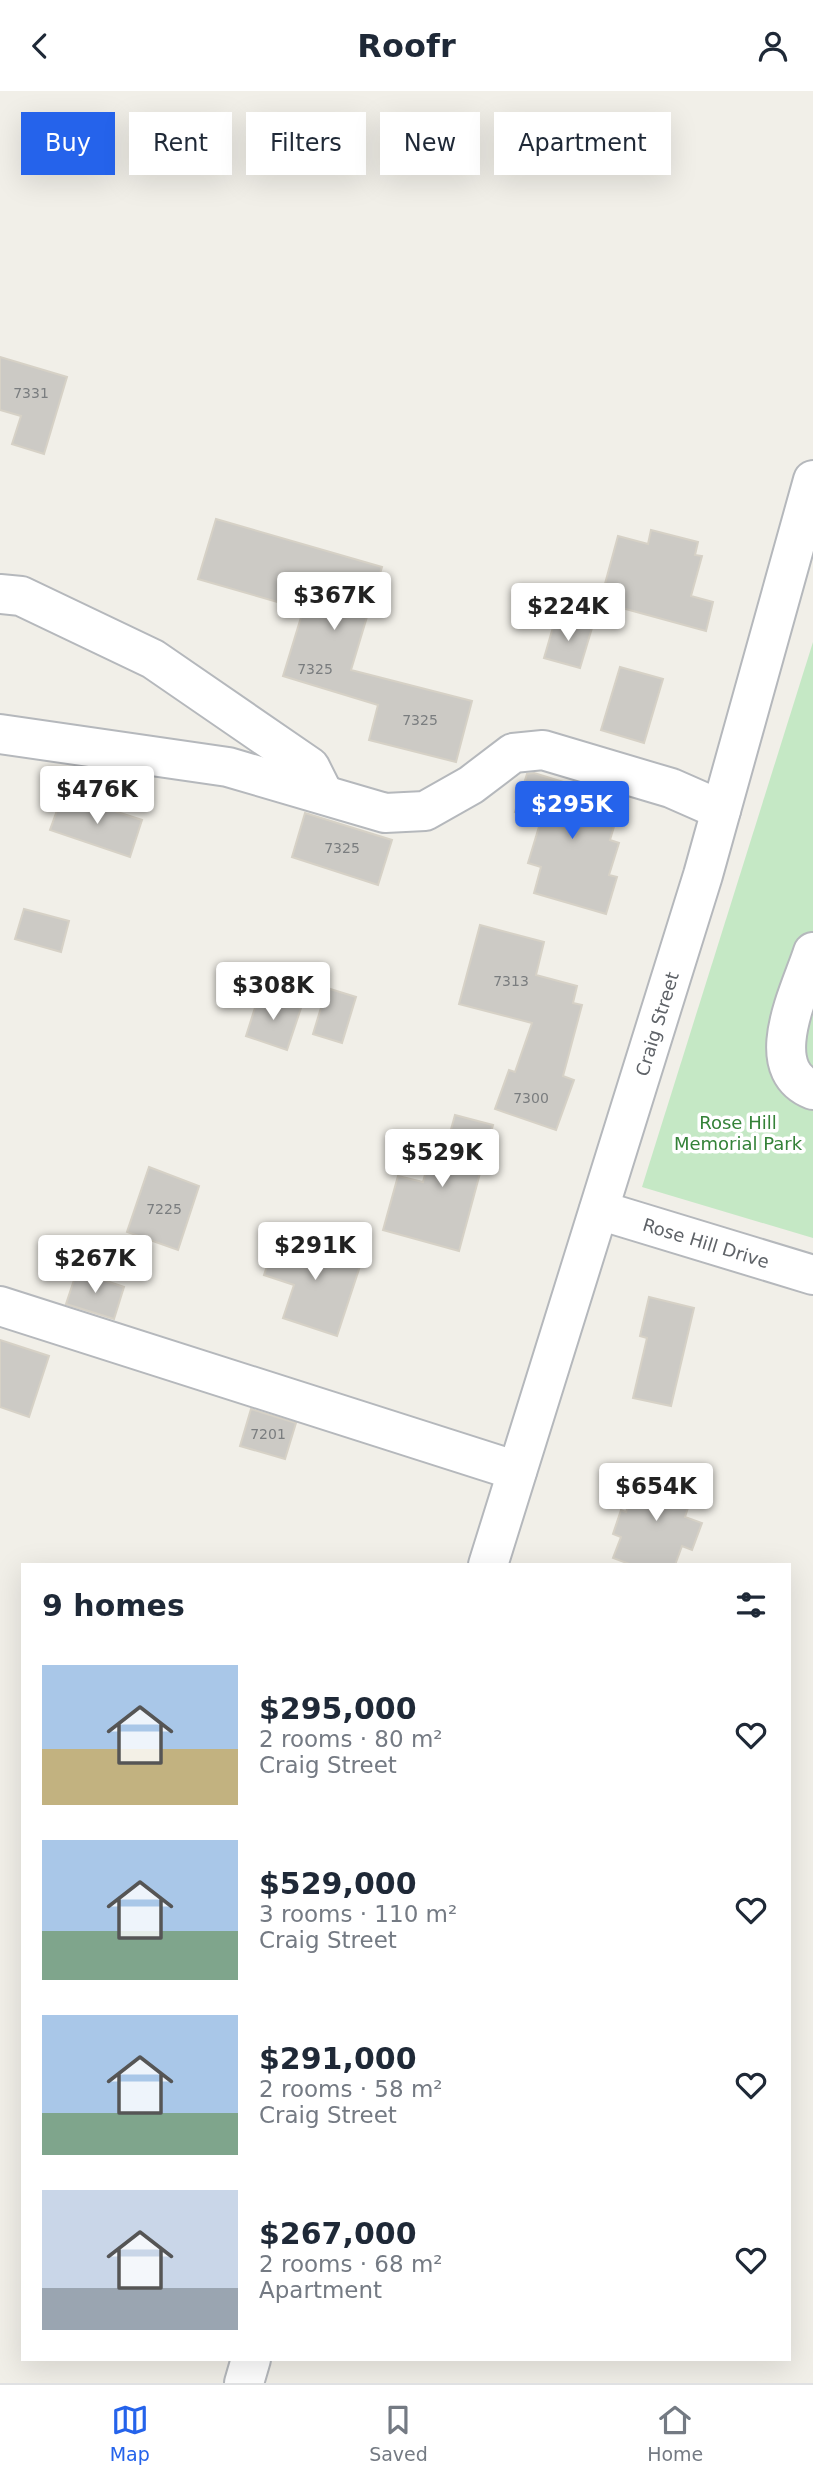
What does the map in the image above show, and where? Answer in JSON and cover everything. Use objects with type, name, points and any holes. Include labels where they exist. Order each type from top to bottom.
[{"type":"street","name":"Craig Street","points":[[489,1563],[721,810],[813,480]]},
{"type":"street","points":[[0,594],[21,596],[153,659],[310,767],[323,793]]},
{"type":"street","points":[[0,734],[228,767],[385,813],[425,811],[471,785],[513,753],[543,750],[671,788],[721,810]]},
{"type":"street","points":[[813,952],[791,1017],[784,1049],[787,1065],[794,1075],[813,1090]]},
{"type":"street","name":"Rose Hill Drive","points":[[599,1210],[813,1275]]},
{"type":"street","points":[[0,1306],[517,1471]]},
{"type":"street","points":[[244,2383],[250,2361]]},
{"type":"green space","name":"Rose Hill Memorial Park","points":[[813,642],[813,1238],[642,1187]]},
{"type":"building","points":[[0,357],[67,377],[44,454],[12,444],[21,416],[0,410]]},
{"type":"building","points":[[216,519],[382,567],[351,670],[472,701],[456,762],[369,740],[378,705],[283,676],[302,614],[280,607],[281,603],[198,579]]},
{"type":"building","points":[[651,530],[698,542],[695,555],[702,556],[691,596],[713,602],[706,631],[600,602],[618,536],[648,544]]},
{"type":"building","points":[[556,617],[592,628],[580,668],[544,658]]},
{"type":"building","points":[[620,667],[663,679],[644,743],[601,730]]},
{"type":"building","points":[[534,773],[622,800],[610,840],[619,843],[609,875],[617,877],[606,914],[534,893],[541,867],[528,863],[541,820],[515,812],[527,774]]},
{"type":"building","points":[[74,798],[142,820],[130,857],[50,830],[60,802],[71,806]]},
{"type":"building","points":[[305,813],[392,840],[378,885],[292,857]]},
{"type":"building","points":[[24,909],[69,921],[61,952],[15,939]]},
{"type":"building","points":[[480,925],[544,942],[536,975],[577,986],[573,1003],[582,1005],[563,1076],[574,1080],[556,1130],[495,1109],[509,1070],[515,1072],[532,1023],[459,1004]]},
{"type":"building","points":[[327,988],[356,997],[342,1043],[313,1034]]},
{"type":"building","points":[[259,995],[301,1008],[287,1050],[246,1036]]},
{"type":"building","points":[[455,1115],[493,1125],[459,1251],[383,1230],[398,1176],[423,1182],[434,1141],[447,1144]]},
{"type":"building","points":[[149,1167],[199,1186],[178,1250],[127,1232]]},
{"type":"building","points":[[309,1239],[363,1257],[337,1336],[283,1318],[294,1285],[264,1275],[276,1240],[305,1249]]},
{"type":"building","points":[[77,1271],[124,1287],[114,1319],[66,1304]]},
{"type":"building","points":[[649,1297],[694,1308],[671,1406],[633,1398],[647,1338],[640,1336]]},
{"type":"building","points":[[0,1340],[49,1356],[29,1417],[0,1407]]},
{"type":"building","points":[[251,1409],[296,1423],[285,1459],[240,1446]]},
{"type":"building","points":[[641,1470],[694,1489],[685,1517],[702,1523],[692,1550],[682,1546],[676,1563],[627,1563],[613,1558],[621,1537],[613,1534],[621,1510],[626,1512]]}]
